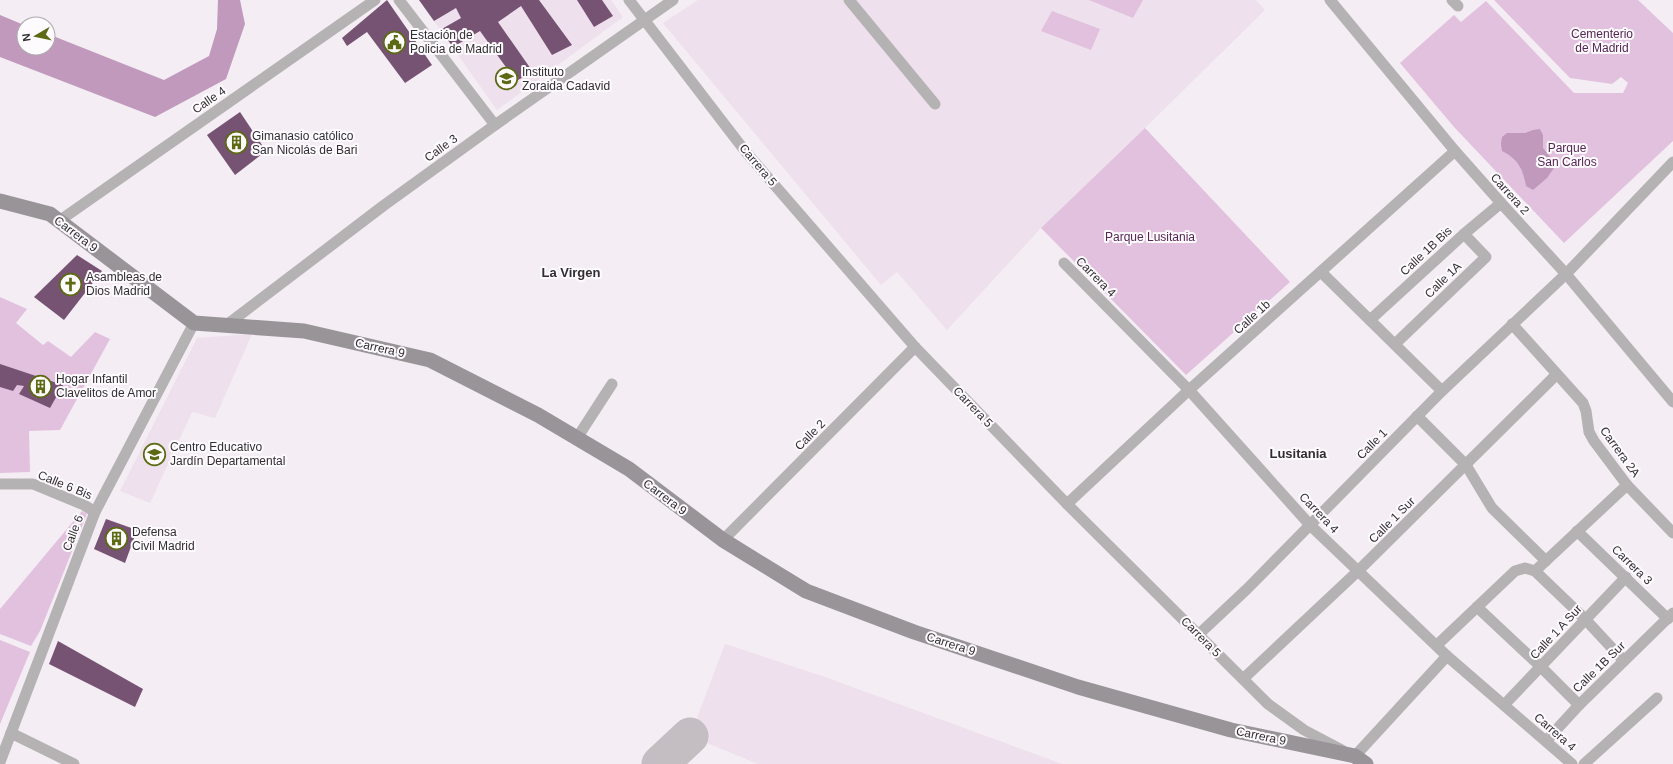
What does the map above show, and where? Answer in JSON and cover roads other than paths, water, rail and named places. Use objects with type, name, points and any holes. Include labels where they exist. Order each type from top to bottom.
[{"type":"street","name":"Calle 4","points":[[59,221],[375,0]]},
{"type":"street","points":[[399,0],[495,125]]},
{"type":"street","name":"Carrera 5","points":[[629,0],[745,151],[915,347],[1067,504],[1268,704],[1304,730],[1361,760],[1374,764]]},
{"type":"street","name":"Calle 3","points":[[228,324],[383,206],[673,0]]},
{"type":"street","points":[[849,0],[935,104]]},
{"type":"street","name":"Carrera 2","points":[[1330,0],[1455,151],[1500,203],[1566,274],[1673,402]]},
{"type":"street","name":"Calle 1b","points":[[1067,504],[1189,390],[1455,151]]},
{"type":"street","name":"Calle 1","points":[[1198,634],[1247,589],[1442,391],[1566,274],[1673,162]]},
{"type":"street","name":"Carrera 9","points":[[0,201],[50,214],[194,323],[228,324],[304,331],[430,360],[538,415],[629,469],[723,540],[806,591],[914,632],[1078,686],[1215,726],[1361,760]]},
{"type":"street","name":"Calle 1B Bis","points":[[1370,320],[1500,203]]},
{"type":"street","name":"Calle 1A","points":[[1395,344],[1486,257],[1464,234]]},
{"type":"street","name":"Carrera 4","points":[[1064,263],[1189,390],[1310,525],[1447,656],[1572,764]]},
{"type":"street","points":[[1321,272],[1442,391]]},
{"type":"street","name":"Calle 6","points":[[0,762],[95,512],[194,323]]},
{"type":"street","name":"Carrera 2A","points":[[1512,324],[1582,403],[1586,411],[1588,432],[1627,485],[1673,533]]},
{"type":"street","name":"Calle 2","points":[[723,540],[915,347]]},
{"type":"street","name":"Calle 1 Sur","points":[[1243,679],[1358,571],[1556,375]]},
{"type":"street","points":[[577,438],[612,384]]},
{"type":"street","points":[[1417,416],[1466,465],[1492,508],[1546,561]]},
{"type":"street","name":"Calle 6 Bis","points":[[0,484],[33,484],[84,505],[95,512]]},
{"type":"street","points":[[1535,571],[1627,485]]},
{"type":"street","name":"Carrera 3","points":[[1577,531],[1626,578],[1670,616]]},
{"type":"street","points":[[1437,645],[1515,571],[1525,568],[1535,571],[1624,661]]},
{"type":"street","name":"Calle 1 A Sur","points":[[1504,705],[1626,578]]},
{"type":"street","points":[[1477,607],[1579,705]]},
{"type":"street","name":"Calle 1B Sur","points":[[1546,741],[1579,705],[1670,616]]},
{"type":"street","points":[[1361,760],[1447,656]]},
{"type":"street","points":[[1584,764],[1657,698]]},
{"type":"street","points":[[11,733],[71,763]]},
{"type":"place","name":"Estación de Policia de Madrid","points":[[395,42]]},
{"type":"place","name":"Instituto Zoraida Cadavid","points":[[507,79]]},
{"type":"place","name":"Gimanasio católico San Nicolás de Bari","points":[[237,143]]},
{"type":"place","name":"Asambleas de Dios Madrid","points":[[70,284]]},
{"type":"place","name":"Hogar Infantil Clavelitos de Amor","points":[[41,386]]},
{"type":"place","name":"Centro Educativo Jardín Departamental","points":[[155,454]]},
{"type":"place","name":"Defensa Civil Madrid","points":[[116,539]]},
{"type":"district","name":"La Virgen","points":[[571,272]]},
{"type":"district","name":"Lusitania","points":[[1298,453]]},
{"type":"park label","name":"Cementerio de Madrid","points":[[1602,41]]},
{"type":"park label","name":"Parque San Carlos","points":[[1567,155]]},
{"type":"park label","name":"Parque Lusitania","points":[[1150,237]]}]
